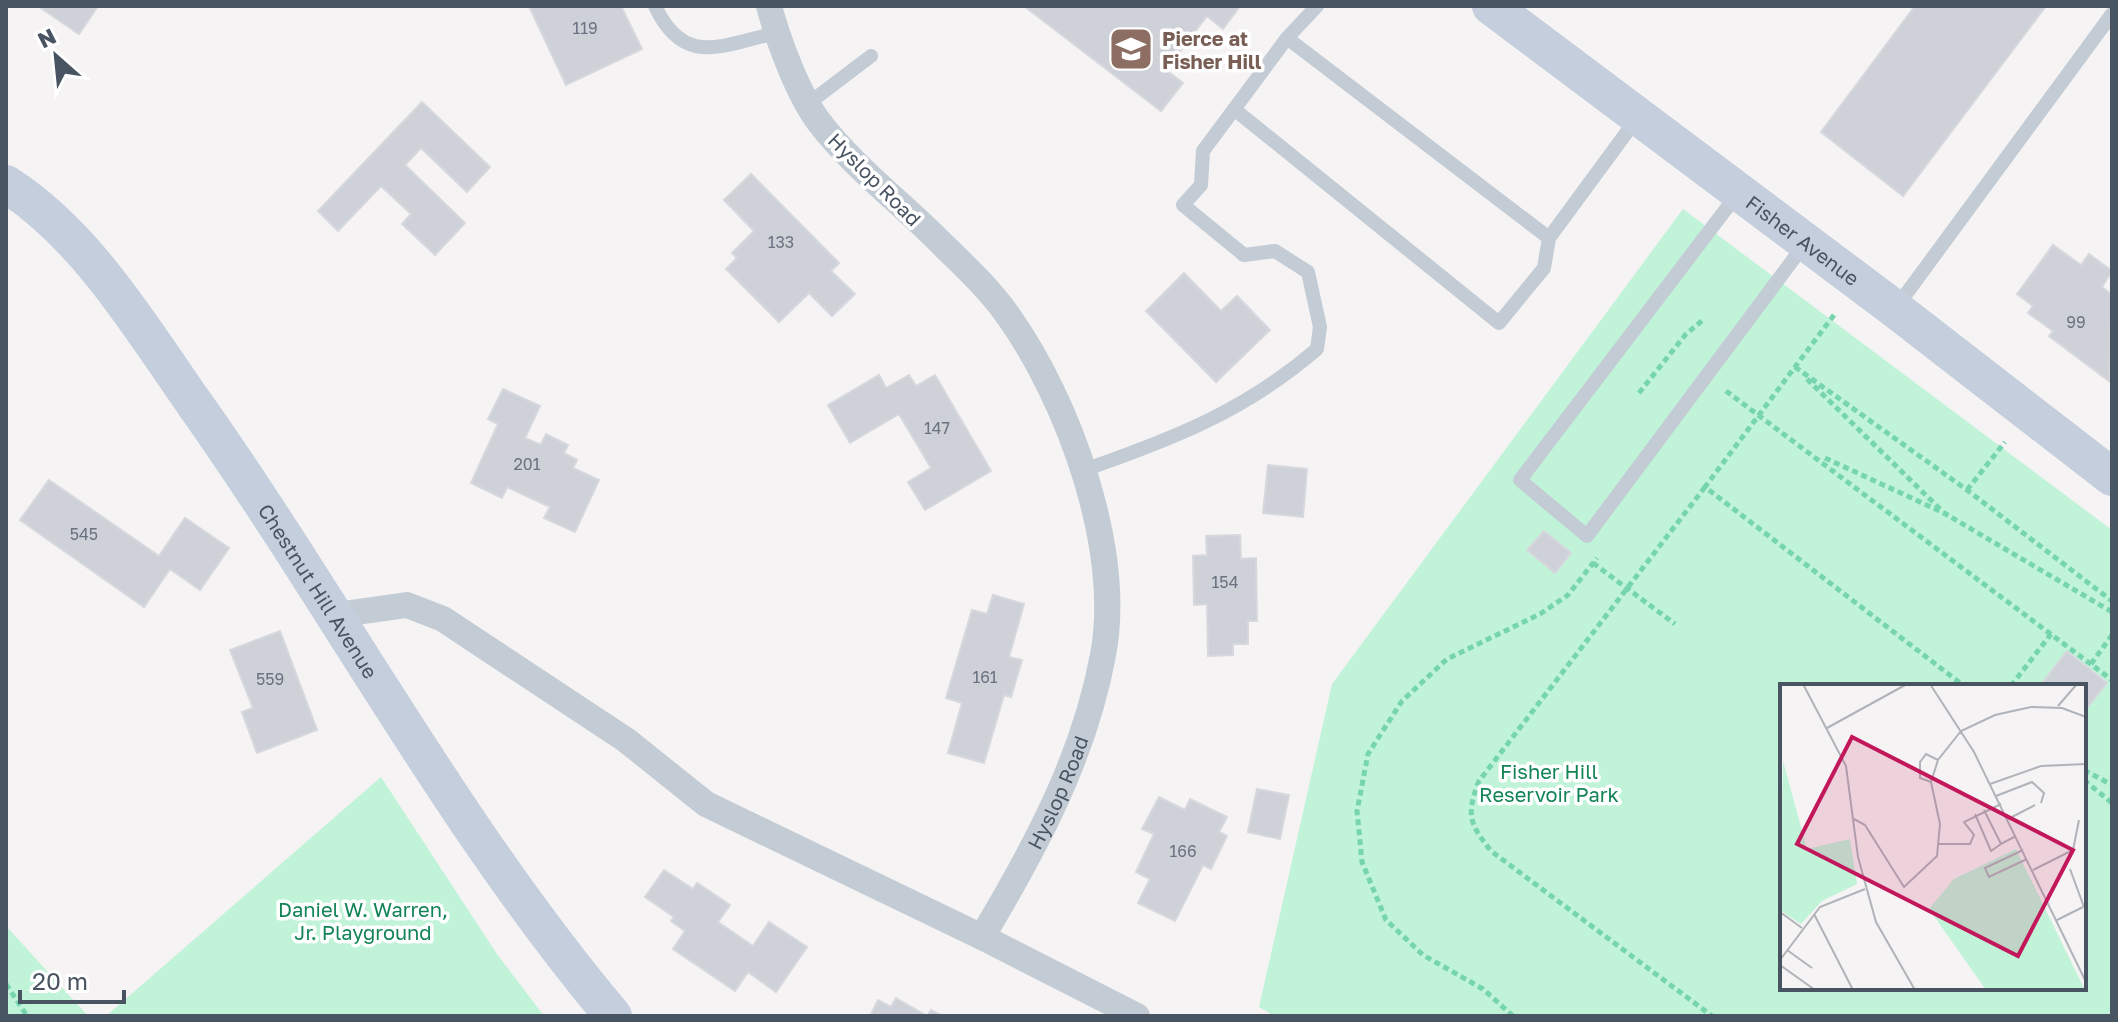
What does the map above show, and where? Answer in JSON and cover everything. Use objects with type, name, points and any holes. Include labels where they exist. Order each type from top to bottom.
[{"type":"main road","name":"Fisher Avenue","points":[[1504,10],[1638,117],[1895,309],[2112,477]]},
{"type":"main road","name":"Chestnut Hill Avenue","points":[[6,184],[73,242],[122,301],[220,440],[513,889],[613,1016]]},
{"type":"street","name":"Hyslop Road","points":[[769,6],[776,33],[818,121],[871,179],[944,246],[1009,317],[1058,403],[1081,471],[1106,574],[1104,653],[1069,775],[1026,862],[982,937]]},
{"type":"street","points":[[336,615],[407,605],[443,619],[626,740],[706,804],[982,937],[1137,1016]]},
{"type":"lane","points":[[655,6],[664,25],[681,42],[699,50],[776,33]]},
{"type":"lane","points":[[1081,471],[1176,438],[1221,416],[1294,369],[1317,349],[1320,327],[1308,272],[1275,251],[1244,255],[1183,205],[1201,185],[1203,151],[1287,38],[1317,6]]},
{"type":"lane","points":[[1895,309],[2112,14]]},
{"type":"lane","points":[[1287,38],[1549,238]]},
{"type":"lane","points":[[809,103],[871,56]]},
{"type":"lane","points":[[1234,109],[1499,323],[1544,268],[1549,238],[1638,117]]},
{"type":"lane","points":[[1739,192],[1520,480],[1587,536],[1806,243]]},
{"type":"path","points":[[1712,1016],[1491,851],[1474,829],[1469,808],[1479,781],[1629,589],[1834,315]]},
{"type":"path","points":[[1639,393],[1686,334],[1703,320]]},
{"type":"path","points":[[1795,367],[1967,490],[2112,601]]},
{"type":"path","points":[[1795,367],[1944,513]]},
{"type":"path","points":[[1715,402],[1734,377]]},
{"type":"path","points":[[1724,389],[2112,680]]},
{"type":"path","points":[[1967,490],[2005,442]]},
{"type":"path","points":[[1813,453],[1944,513],[2112,612]]},
{"type":"path","points":[[1705,487],[1961,684]]},
{"type":"path","points":[[1513,1016],[1483,989],[1423,955],[1386,920],[1362,862],[1357,811],[1368,754],[1402,701],[1447,659],[1540,614],[1568,595],[1603,551]]},
{"type":"path","points":[[1593,563],[1675,624]]},
{"type":"path","points":[[2013,684],[2051,634]]},
{"type":"path","points":[[2091,664],[2112,635]]},
{"type":"path","points":[[2086,771],[2112,785]]},
{"type":"path","points":[[2086,782],[2112,803]]},
{"type":"path","points":[[6,984],[27,1016]]},
{"type":"green space","name":"Fisher Hill Reservoir Park","points":[[1683,209],[2112,530],[2112,1016],[1274,1016],[1259,1007],[1332,684]]},
{"type":"green space","name":"Daniel W. Warren, Jr. Playground","points":[[381,777],[497,954],[544,1016],[106,1016]]},
{"type":"green space","points":[[6,926],[88,1016],[6,1016]]},
{"type":"building","points":[[38,6],[98,6],[79,34]]},
{"type":"building","points":[[529,6],[621,6],[642,49],[566,85]]},
{"type":"building","name":"Pierce at Fisher Hill","points":[[1024,6],[1240,6],[1223,29],[1207,16],[1166,70],[1183,83],[1161,111]]},
{"type":"building","points":[[1915,6],[2046,6],[1903,196],[1821,132]]},
{"type":"building","points":[[422,102],[490,167],[467,192],[421,148],[405,165],[465,223],[435,255],[402,224],[411,214],[381,186],[338,231],[318,211]]},
{"type":"building","points":[[751,174],[839,263],[831,271],[855,294],[832,316],[809,293],[779,322],[726,269],[737,258],[732,253],[754,231],[724,200]]},
{"type":"building","points":[[2053,245],[2081,265],[2089,254],[2112,271],[2102,287],[2112,295],[2109,381],[2049,336],[2053,331],[2028,313],[2033,306],[2017,294]]},
{"type":"building","points":[[1184,273],[1221,311],[1237,296],[1270,330],[1216,382],[1146,311]]},
{"type":"building","points":[[879,375],[886,388],[909,375],[916,386],[935,375],[991,471],[925,510],[908,482],[931,468],[899,414],[850,443],[828,405]]},
{"type":"building","points":[[503,389],[540,406],[525,438],[541,445],[546,434],[568,445],[564,453],[577,460],[573,468],[599,480],[575,532],[544,518],[550,507],[507,487],[502,498],[471,483],[498,424],[488,419]]},
{"type":"building","points":[[1268,465],[1307,469],[1303,517],[1263,513]]},
{"type":"building","points":[[49,480],[159,556],[185,518],[229,548],[200,590],[170,569],[144,607],[20,520]]},
{"type":"building","points":[[1544,531],[1571,553],[1555,573],[1527,550]]},
{"type":"building","points":[[1240,535],[1241,559],[1256,558],[1257,621],[1248,621],[1248,644],[1233,644],[1233,655],[1208,656],[1207,604],[1194,605],[1193,556],[1207,555],[1206,536]]},
{"type":"building","points":[[993,595],[1024,604],[1009,657],[1022,660],[1011,697],[1004,695],[984,763],[948,753],[962,703],[946,698],[972,610],[987,614]]},
{"type":"building","points":[[280,631],[317,730],[257,753],[242,712],[253,708],[230,650]]},
{"type":"building","points":[[2067,651],[2107,683],[2086,709],[2086,684],[2042,684]]},
{"type":"building","points":[[1257,789],[1289,795],[1280,839],[1248,832]]},
{"type":"building","points":[[1159,797],[1185,810],[1190,799],[1227,817],[1219,832],[1227,836],[1211,869],[1203,865],[1175,921],[1138,903],[1150,879],[1136,872],[1154,834],[1142,829]]},
{"type":"building","points":[[664,870],[693,889],[697,883],[730,905],[718,922],[753,946],[769,922],[807,947],[776,992],[748,972],[735,991],[673,949],[685,931],[671,921],[674,917],[645,897]]},
{"type":"building","points":[[896,998],[927,1016],[870,1016],[878,1000],[891,1007]]},
{"type":"building","points":[[931,1010],[942,1016],[927,1016]]},
{"type":"place","name":"Pierce at Fisher Hill","points":[[1131,49]]}]
